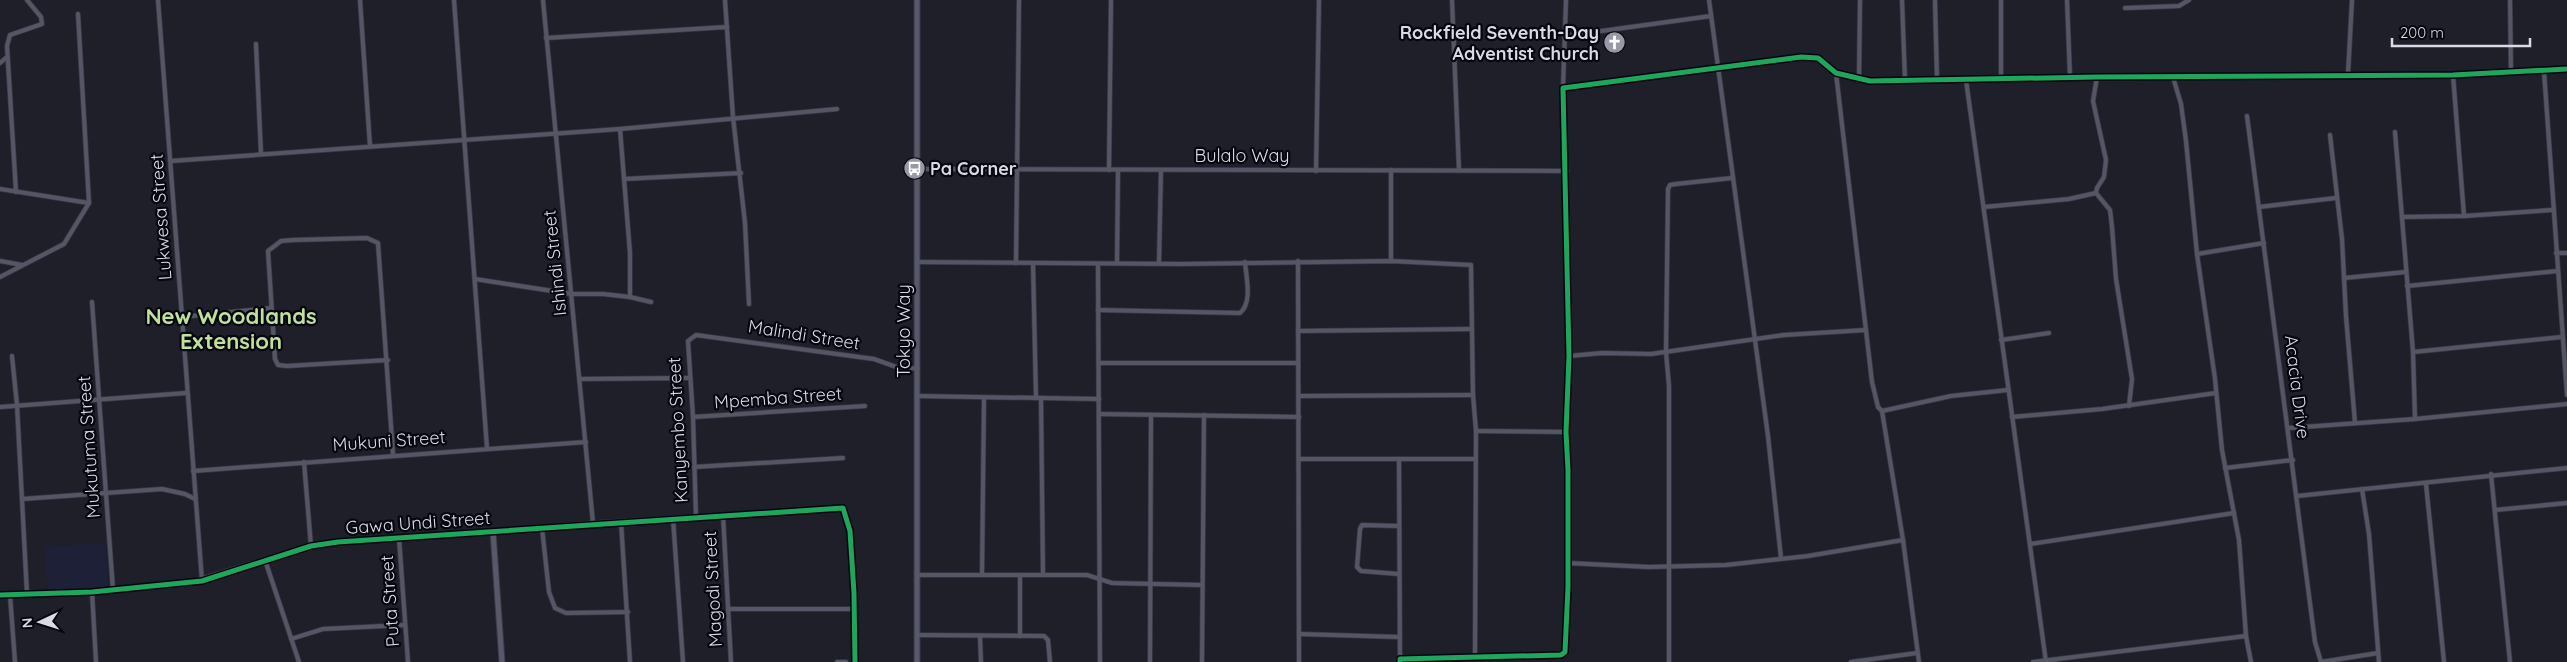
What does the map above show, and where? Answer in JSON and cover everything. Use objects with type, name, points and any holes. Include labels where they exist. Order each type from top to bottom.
[{"type":"street","points":[[16,192],[7,40],[10,35],[39,26],[43,21],[27,0]]},
{"type":"street","name":"Lukwesa Street","points":[[158,0],[171,161],[186,393],[202,581]]},
{"type":"street","points":[[360,0],[370,146]]},
{"type":"street","points":[[454,0],[487,448]]},
{"type":"street","name":"Ishindi Street","points":[[543,0],[593,523]]},
{"type":"street","points":[[726,0],[733,117],[741,173],[749,304]]},
{"type":"street","name":"Tokyo Way","points":[[917,0],[917,662]]},
{"type":"street","points":[[1016,263],[1016,170],[1019,152],[1019,0]]},
{"type":"street","points":[[1109,170],[1111,0]]},
{"type":"street","points":[[1316,171],[1319,0]]},
{"type":"street","points":[[1452,0],[1459,170]]},
{"type":"street","points":[[1399,459],[1400,660],[1563,654],[1568,563],[1566,432],[1569,356],[1566,330],[1567,171],[1564,88],[1566,0]]},
{"type":"street","points":[[1709,0],[1768,436],[1781,558]]},
{"type":"street","points":[[1859,79],[1860,0]]},
{"type":"street","points":[[1902,0],[1905,80]]},
{"type":"street","points":[[2001,0],[2002,79]]},
{"type":"street","points":[[2067,0],[2070,77]]},
{"type":"street","points":[[2125,8],[2179,6],[2186,4],[2189,0]]},
{"type":"street","points":[[2348,74],[2352,0]]},
{"type":"street","points":[[2510,0],[2511,71]]},
{"type":"street","points":[[1934,1],[1937,80]]},
{"type":"street","points":[[0,277],[64,244],[89,203],[78,14]]},
{"type":"street","points":[[1565,36],[1711,16]]},
{"type":"street","points":[[546,38],[727,27]]},
{"type":"street","points":[[256,44],[261,154]]},
{"type":"street","points":[[0,62],[8,57]]},
{"type":"street","points":[[1564,88],[1801,57],[1818,58],[1836,73],[1870,81],[2348,74],[2453,75],[2567,69]]},
{"type":"street","points":[[2544,70],[2552,210],[2567,395]]},
{"type":"street","points":[[1836,73],[1872,382],[1878,407],[1882,411],[1903,540],[1919,662]]},
{"type":"street","points":[[2453,75],[2464,216]]},
{"type":"street","points":[[2097,77],[2093,101],[2106,160],[2104,177],[2096,188],[2096,193],[2110,210],[2116,279],[2132,379],[2129,406]]},
{"type":"street","points":[[2173,77],[2186,141],[2197,254],[2225,468],[2234,513],[2246,636],[2251,662]]},
{"type":"street","points":[[1966,80],[2046,661]]},
{"type":"street","points":[[171,161],[620,129],[733,117],[837,109]]},
{"type":"street","name":"Acacia Drive","points":[[2247,116],[2289,428],[2315,642],[2321,662]]},
{"type":"street","points":[[620,129],[630,297]]},
{"type":"street","points":[[2395,132],[2413,352],[2416,419]]},
{"type":"street","points":[[2330,135],[2342,239],[2355,423]]},
{"type":"street","name":"Bulalo Way","points":[[918,169],[1567,171]]},
{"type":"street","points":[[1117,264],[1118,170]]},
{"type":"street","points":[[1159,263],[1161,170]]},
{"type":"street","points":[[1391,170],[1391,261]]},
{"type":"street","points":[[624,179],[741,173]]},
{"type":"street","points":[[1669,662],[1669,386],[1666,352],[1668,189],[1670,185],[1732,178]]},
{"type":"street","points":[[0,189],[89,203]]},
{"type":"street","points":[[1984,208],[2068,199],[2096,193]]},
{"type":"street","points":[[2260,207],[2336,198]]},
{"type":"street","points":[[2402,218],[2552,210]]},
{"type":"street","points":[[388,360],[278,365],[275,359],[267,254],[274,245],[280,241],[293,240],[371,238],[379,246],[388,360],[393,454]]},
{"type":"street","points":[[2197,254],[2264,243]]},
{"type":"street","points":[[2556,253],[2567,253]]},
{"type":"street","points":[[0,261],[24,265]]},
{"type":"street","points":[[1298,261],[1299,662]]},
{"type":"street","points":[[918,262],[1117,264],[1391,261],[1471,265],[1473,395],[1476,431],[1475,657]]},
{"type":"street","points":[[1098,310],[1240,313],[1246,308],[1248,300],[1245,262]]},
{"type":"street","points":[[1033,263],[1042,574]]},
{"type":"street","points":[[1098,264],[1100,363],[1100,662]]},
{"type":"street","points":[[2407,286],[2558,271]]},
{"type":"street","points":[[2344,278],[2406,272]]},
{"type":"street","points":[[475,279],[572,294],[603,294],[651,302]]},
{"type":"street","name":"Mukutuma Street","points":[[92,302],[113,590]]},
{"type":"street","points":[[182,317],[271,308]]},
{"type":"street","points":[[1298,331],[1472,329]]},
{"type":"street","points":[[1569,356],[1666,352],[1834,330],[1866,330]]},
{"type":"street","points":[[2001,340],[2049,333]]},
{"type":"street","name":"Malindi Street","points":[[688,341],[696,335],[743,340],[874,359],[902,368],[918,368]]},
{"type":"street","points":[[2413,352],[2562,337]]},
{"type":"street","name":"Kanyembo Street","points":[[688,341],[693,417],[696,517]]},
{"type":"street","points":[[12,356],[17,405],[28,594]]},
{"type":"street","points":[[1100,363],[1298,362]]},
{"type":"street","points":[[580,379],[690,378]]},
{"type":"street","points":[[1882,411],[1951,396],[2008,390]]},
{"type":"street","points":[[0,407],[186,393]]},
{"type":"street","points":[[2012,417],[2129,406],[2216,393]]},
{"type":"street","points":[[1298,396],[1473,395]]},
{"type":"street","points":[[918,396],[1099,399]]},
{"type":"street","points":[[982,574],[984,398]]},
{"type":"street","points":[[2289,428],[2416,419],[2567,404]]},
{"type":"street","name":"Mpemba Street","points":[[693,417],[865,406]]},
{"type":"street","points":[[1099,414],[1299,416]]},
{"type":"street","points":[[1150,662],[1151,415]]},
{"type":"street","points":[[1202,662],[1201,585],[1204,415]]},
{"type":"street","points":[[1476,431],[1566,432]]},
{"type":"street","name":"Mukuni Street","points":[[193,471],[393,454],[586,442]]},
{"type":"street","points":[[694,467],[843,458]]},
{"type":"street","points":[[1299,459],[1475,459]]},
{"type":"street","points":[[2225,468],[2293,460]]},
{"type":"street","points":[[304,462],[311,546]]},
{"type":"street","points":[[2297,496],[2426,484],[2491,474],[2567,468]]},
{"type":"street","points":[[2491,474],[2510,662]]},
{"type":"street","points":[[2426,484],[2444,662]]},
{"type":"street","points":[[22,498],[162,489],[185,494],[195,499]]},
{"type":"street","points":[[2362,489],[2369,534],[2380,662]]},
{"type":"street","points":[[2495,510],[2567,503]]},
{"type":"street","name":"Gawa Undi Street","points":[[0,596],[92,592],[202,581],[311,546],[593,523],[843,508],[850,531],[854,593],[853,609]]},
{"type":"street","points":[[2030,544],[2234,513]]},
{"type":"street","name":"Magodi Street","points":[[723,515],[730,609],[731,662]]},
{"type":"street","points":[[672,518],[683,662]]},
{"type":"street","points":[[621,522],[630,662]]},
{"type":"street","points":[[1398,526],[1362,525],[1360,529],[1357,567],[1361,571],[1399,574]]},
{"type":"street","points":[[542,528],[549,592],[555,608],[566,613],[628,612]]},
{"type":"street","points":[[493,532],[502,662]]},
{"type":"street","name":"Puta Street","points":[[399,538],[408,662]]},
{"type":"street","points":[[1568,563],[1668,567],[1726,565],[1903,540]]},
{"type":"street","points":[[265,560],[299,662]]},
{"type":"street","points":[[1020,574],[1020,636]]},
{"type":"street","points":[[918,575],[1091,575],[1112,583],[1201,585]]},
{"type":"street","points":[[92,592],[96,662]]},
{"type":"street","points":[[10,595],[15,662]]},
{"type":"street","points":[[730,609],[853,609],[855,662]]},
{"type":"street","points":[[291,639],[323,629],[404,624]]},
{"type":"street","points":[[1299,634],[1399,637]]},
{"type":"street","points":[[917,635],[1046,637],[1050,662]]},
{"type":"street","points":[[2033,662],[2246,636]]},
{"type":"street","points":[[980,637],[981,662]]},
{"type":"street","points":[[1851,662],[1917,653]]},
{"type":"street","points":[[2321,662],[2378,653]]},
{"type":"street","points":[[836,662],[846,662]]},
{"type":"shaded area","points":[[106,543],[108,587],[48,591],[44,547]]},
{"type":"cycle path","points":[[1400,662],[1400,659],[1561,655],[1565,652],[1568,587],[1568,470],[1566,432],[1569,356],[1563,88],[1801,57],[1818,58],[1836,73],[1870,81],[2097,77],[2453,75],[2567,69]]},
{"type":"cycle path","points":[[0,595],[92,592],[202,581],[311,546],[338,542],[843,508],[850,531],[854,593],[855,662]]},
{"type":"place","name":"Rockfield Seventh-Day Adventist Church","points":[[1615,43]]},
{"type":"place","name":"Pa Corner","points":[[914,169]]},
{"type":"district","name":"New Woodlands Extension","points":[[231,328]]}]
